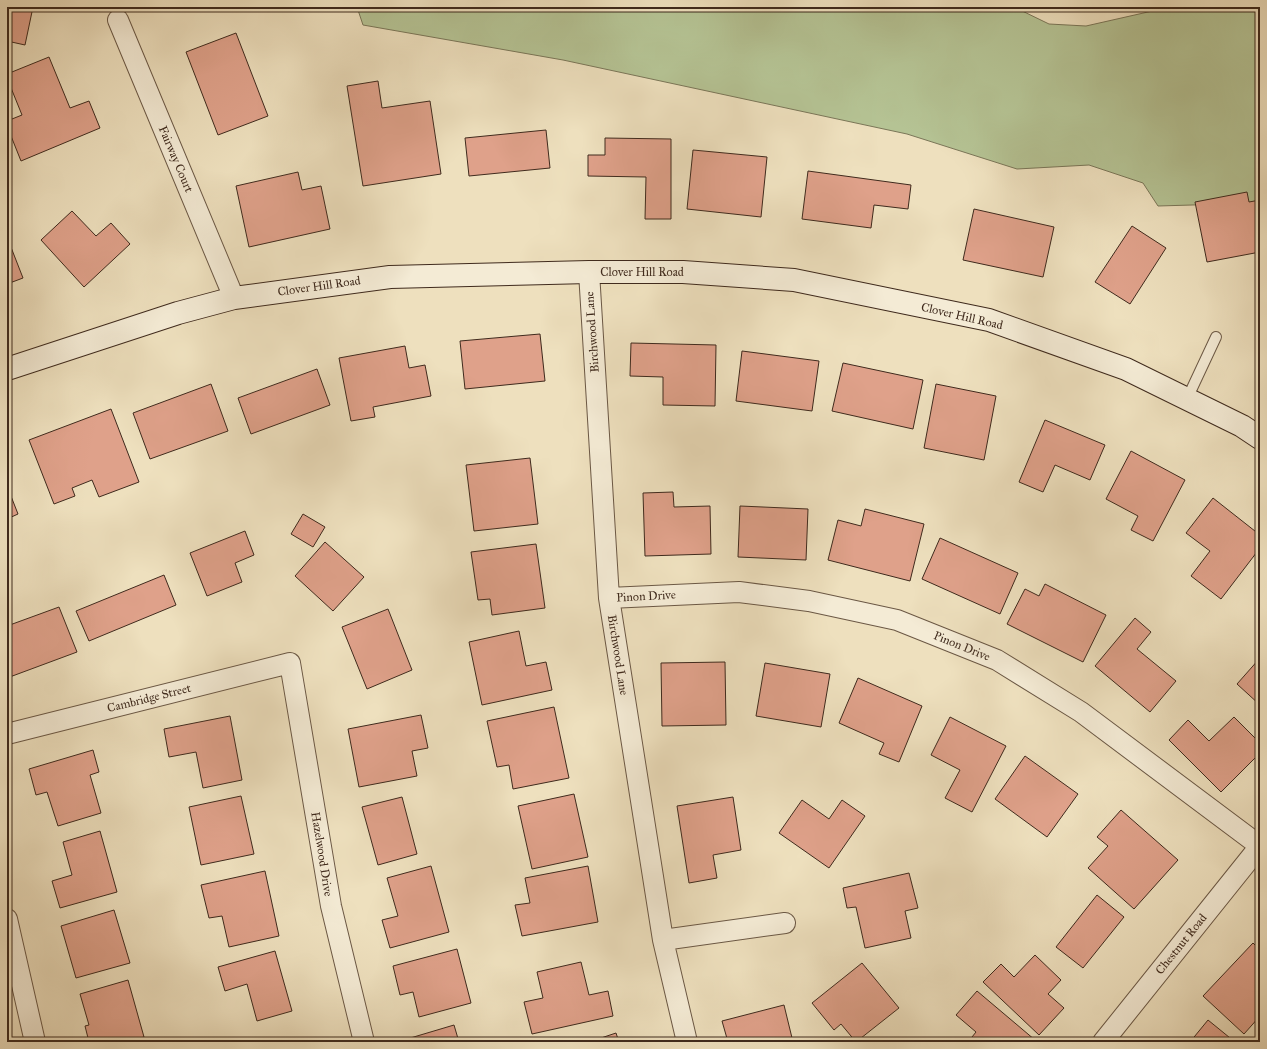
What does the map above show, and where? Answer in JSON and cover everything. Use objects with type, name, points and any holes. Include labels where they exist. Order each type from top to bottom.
[{"type":"street","name":"Fairway Court","points":[[118,20],[234,298]]},
{"type":"street","name":"Clover Hill Road","points":[[7,369],[178,313],[234,298],[390,277],[588,272],[683,272],[794,280],[989,320],[1126,369],[1242,426],[1260,438]]},
{"type":"street","name":"Birchwood Lane","points":[[588,272],[609,598],[663,940],[687,1042]]},
{"type":"street","name":"Pinon Drive","points":[[609,598],[739,592],[809,601],[897,620],[997,660],[1081,712],[1260,846]]},
{"type":"street","name":"Cambridge Street","points":[[7,734],[290,663]]},
{"type":"street","name":"Hazelwood Drive","points":[[290,663],[331,906],[364,1042]]},
{"type":"street","name":"Chestnut Road","points":[[1103,1042],[1260,846]]},
{"type":"street","points":[[7,919],[35,1042]]},
{"type":"street","points":[[663,940],[785,923]]},
{"type":"lane","points":[[1187,399],[1216,337]]},
{"type":"green space","points":[[357,7],[1014,7],[1049,24],[1086,26],[1170,7],[1260,7],[1260,203],[1158,206],[1143,183],[1089,165],[1017,169],[907,134],[563,60],[363,25]]},
{"type":"building","points":[[7,7],[33,7],[25,45],[7,41]]},
{"type":"building","points":[[236,33],[268,116],[218,135],[186,52]]},
{"type":"building","points":[[49,57],[70,108],[89,101],[100,128],[21,161],[7,126],[7,121],[22,115],[7,78],[7,74]]},
{"type":"building","points":[[378,81],[382,108],[430,101],[441,174],[363,186],[347,86]]},
{"type":"building","points":[[546,130],[550,168],[469,176],[465,138]]},
{"type":"building","points":[[605,138],[671,139],[671,219],[645,219],[646,177],[588,176],[588,155],[605,155]]},
{"type":"building","points":[[693,150],[767,157],[761,217],[687,209]]},
{"type":"building","points":[[808,171],[911,185],[908,209],[874,205],[871,228],[802,219]]},
{"type":"building","points":[[298,172],[302,190],[321,186],[330,229],[249,247],[236,186]]},
{"type":"building","points":[[1247,192],[1249,202],[1260,200],[1260,252],[1207,262],[1195,202]]},
{"type":"building","points":[[974,209],[1054,227],[1043,277],[963,260]]},
{"type":"building","points":[[72,211],[96,236],[111,223],[130,244],[84,287],[41,240]]},
{"type":"building","points":[[1132,226],[1166,248],[1130,304],[1095,282]]},
{"type":"building","points":[[7,237],[23,278],[7,284]]},
{"type":"building","points":[[540,334],[545,381],[465,389],[460,341]]},
{"type":"building","points":[[631,343],[716,345],[715,406],[663,405],[663,377],[630,376]]},
{"type":"building","points":[[405,346],[409,368],[425,365],[431,396],[373,407],[375,417],[351,421],[339,358]]},
{"type":"building","points":[[742,351],[819,361],[812,411],[736,401]]},
{"type":"building","points":[[843,363],[923,380],[913,429],[832,411]]},
{"type":"building","points":[[317,369],[330,405],[251,434],[238,398]]},
{"type":"building","points":[[211,384],[228,431],[150,459],[133,413]]},
{"type":"building","points":[[936,384],[996,396],[984,460],[924,448]]},
{"type":"building","points":[[111,409],[139,482],[99,497],[92,480],[72,488],[75,496],[54,504],[29,440]]},
{"type":"building","points":[[1045,420],[1105,445],[1090,480],[1055,465],[1043,492],[1019,482]]},
{"type":"building","points":[[1131,451],[1185,480],[1153,541],[1131,530],[1138,516],[1106,499]]},
{"type":"building","points":[[530,458],[538,524],[474,531],[466,465]]},
{"type":"building","points":[[7,486],[18,514],[7,519]]},
{"type":"building","points":[[673,492],[674,507],[710,506],[711,554],[645,556],[643,493]]},
{"type":"building","points":[[1213,498],[1260,535],[1260,548],[1221,599],[1191,576],[1210,551],[1186,533]]},
{"type":"building","points":[[740,506],[808,509],[806,560],[738,557]]},
{"type":"building","points":[[865,509],[924,524],[910,581],[828,560],[838,520],[861,526]]},
{"type":"building","points":[[303,514],[325,527],[313,547],[291,534]]},
{"type":"building","points":[[245,531],[254,555],[235,563],[242,582],[207,596],[190,553]]},
{"type":"building","points":[[940,538],[1018,573],[1000,614],[922,579]]},
{"type":"building","points":[[325,542],[364,577],[333,611],[295,576]]},
{"type":"building","points":[[536,544],[545,608],[492,615],[490,599],[478,600],[471,552]]},
{"type":"building","points":[[164,575],[176,605],[89,641],[76,611]]},
{"type":"building","points":[[1045,584],[1106,615],[1083,662],[1007,624],[1025,589],[1039,596]]},
{"type":"building","points":[[59,607],[77,652],[7,678],[7,626]]},
{"type":"building","points":[[388,609],[412,670],[367,689],[342,627]]},
{"type":"building","points":[[1135,618],[1151,632],[1137,649],[1176,681],[1150,712],[1095,666]]},
{"type":"building","points":[[519,631],[526,666],[546,662],[552,690],[482,705],[469,642]]},
{"type":"building","points":[[1260,658],[1260,705],[1237,684]]},
{"type":"building","points":[[725,662],[726,725],[662,726],[661,663]]},
{"type":"building","points":[[765,663],[830,674],[821,727],[756,716]]},
{"type":"building","points":[[858,678],[922,706],[899,762],[879,754],[884,743],[839,723]]},
{"type":"building","points":[[554,707],[569,778],[513,789],[509,765],[497,767],[487,721]]},
{"type":"building","points":[[421,715],[428,748],[412,751],[417,776],[359,787],[348,729]]},
{"type":"building","points":[[230,716],[242,780],[203,788],[196,752],[169,757],[164,729]]},
{"type":"building","points":[[950,717],[1006,746],[972,812],[945,798],[960,770],[931,755]]},
{"type":"building","points":[[1234,717],[1260,743],[1260,753],[1221,792],[1169,740],[1188,720],[1209,741]]},
{"type":"building","points":[[93,750],[99,772],[90,775],[101,813],[58,826],[47,792],[36,795],[29,769]]},
{"type":"building","points":[[1025,756],[1078,794],[1047,837],[995,799]]},
{"type":"building","points":[[574,794],[588,857],[532,869],[518,806]]},
{"type":"building","points":[[241,796],[254,854],[201,865],[189,807]]},
{"type":"building","points":[[402,797],[417,854],[378,865],[362,807]]},
{"type":"building","points":[[733,797],[741,850],[713,855],[717,878],[689,883],[677,806]]},
{"type":"building","points":[[802,800],[829,819],[842,800],[865,816],[829,868],[779,833]]},
{"type":"building","points":[[1121,810],[1178,860],[1134,909],[1088,868],[1108,846],[1097,837]]},
{"type":"building","points":[[100,831],[117,892],[60,908],[52,881],[72,875],[63,842]]},
{"type":"building","points":[[431,866],[449,932],[390,948],[382,920],[398,916],[387,878]]},
{"type":"building","points":[[588,866],[598,922],[522,936],[515,905],[530,903],[525,878]]},
{"type":"building","points":[[265,871],[279,936],[229,947],[222,916],[209,918],[201,885]]},
{"type":"building","points":[[909,873],[918,908],[905,911],[911,938],[865,948],[856,907],[847,908],[843,888]]},
{"type":"building","points":[[1097,895],[1124,917],[1083,968],[1056,947]]},
{"type":"building","points":[[114,910],[130,963],[76,978],[61,926]]},
{"type":"building","points":[[1253,943],[1260,950],[1260,1016],[1244,1034],[1203,996]]},
{"type":"building","points":[[457,949],[471,1003],[419,1017],[413,992],[400,995],[393,966]]},
{"type":"building","points":[[275,951],[292,1011],[257,1021],[247,984],[225,991],[218,967]]},
{"type":"building","points":[[1035,955],[1061,980],[1048,994],[1064,1008],[1039,1035],[983,982],[1001,964],[1014,977]]},
{"type":"building","points":[[581,962],[589,995],[608,991],[613,1016],[532,1034],[524,1002],[543,998],[537,972]]},
{"type":"building","points":[[862,963],[899,1008],[856,1042],[841,1024],[834,1030],[812,1003]]},
{"type":"building","points":[[128,980],[144,1037],[126,1042],[89,1042],[85,1026],[89,1025],[80,994]]},
{"type":"building","points":[[977,991],[1035,1040],[1033,1042],[968,1042],[976,1032],[956,1015]]},
{"type":"building","points":[[784,1005],[793,1042],[728,1042],[722,1021]]},
{"type":"building","points":[[1208,1020],[1235,1042],[1190,1042]]},
{"type":"building","points":[[454,1025],[459,1042],[408,1042],[407,1039]]},
{"type":"building","points":[[616,1033],[619,1042],[589,1042]]}]
